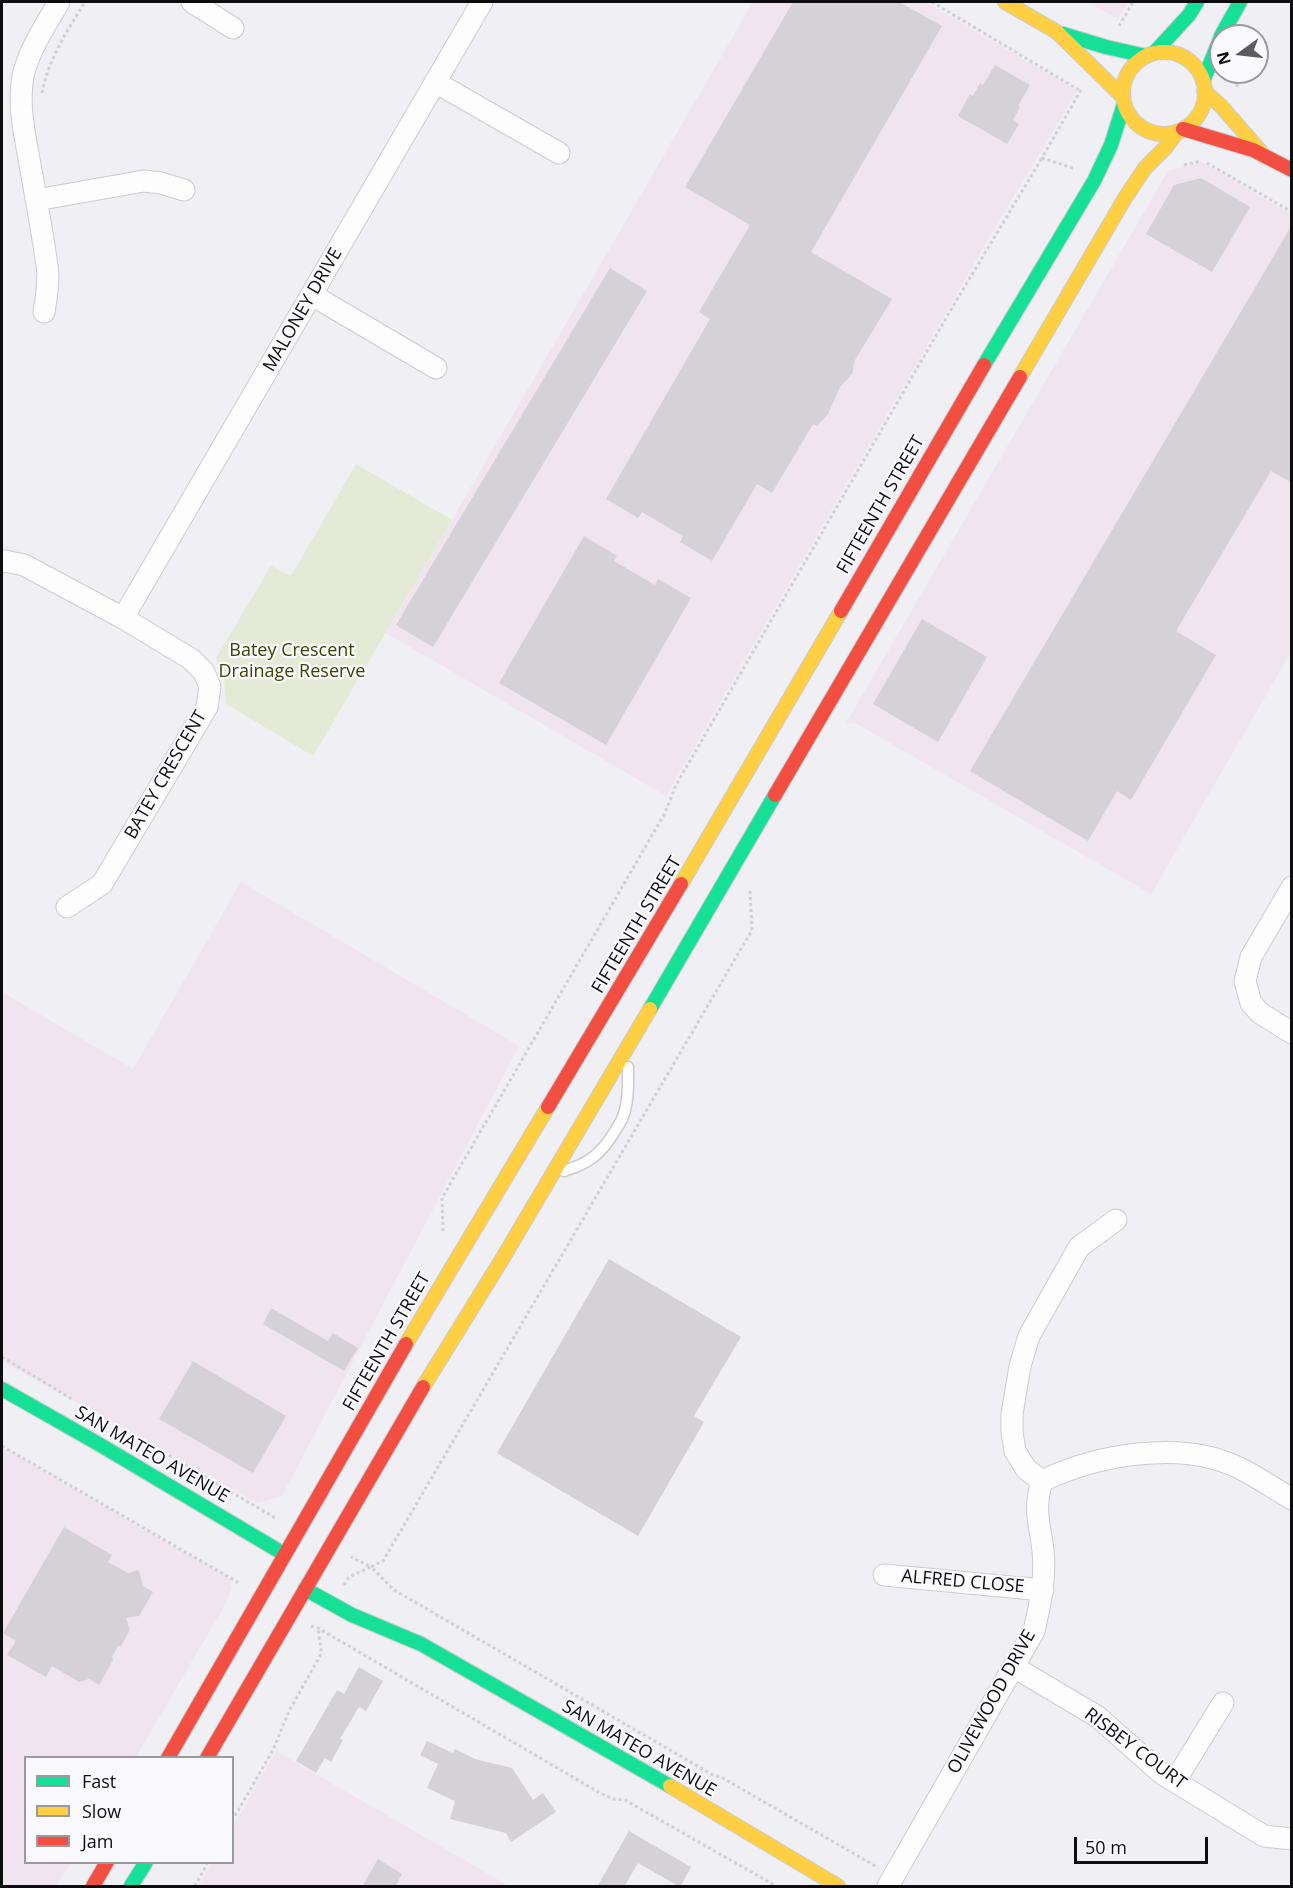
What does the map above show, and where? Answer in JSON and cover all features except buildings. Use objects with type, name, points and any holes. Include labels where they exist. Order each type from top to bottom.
[{"type":"main road","points":[[1005,2],[1057,32],[1106,47],[1150,54],[1167,52],[1184,58],[1198,70],[1204,86],[1262,153]]},
{"type":"main road","points":[[1197,2],[1189,15],[1150,54],[1136,63],[1128,72],[1124,84],[1124,100],[1130,116],[1140,126],[1152,132],[1165,134],[1180,130],[1192,123],[1199,113],[1209,72]]},
{"type":"main road","points":[[1228,24],[1240,2]]},
{"type":"main road","points":[[1057,32],[1124,100]]},
{"type":"main road","name":"FIFTEENTH STREET","points":[[208,1756],[285,1578],[305,1565],[431,1311],[648,942],[828,652],[998,341],[1094,181],[1111,145],[1124,100]]},
{"type":"main road","points":[[1180,130],[1262,153],[1292,170]]},
{"type":"main road","name":"FIFTEENTH STREET","points":[[169,1756],[261,1598],[305,1565],[412,1405],[455,1326],[553,1174],[629,1046],[1125,198],[1145,168],[1180,130]]},
{"type":"main road","points":[[828,652],[852,665]]},
{"type":"main road","name":"SAN MATEO AVENUE","points":[[2,1389],[305,1565]]},
{"type":"main road","name":"SAN MATEO AVENUE","points":[[285,1578],[351,1615],[421,1644],[619,1756],[838,1887]]},
{"type":"main road","name":"SAN MATEO AVENUE","points":[[378,1611],[421,1644]]},
{"type":"main road","points":[[93,1887],[106,1864]]},
{"type":"main road","points":[[131,1887],[145,1864]]},
{"type":"street","points":[[44,312],[48,273],[23,123],[21,92],[28,59],[59,2]]},
{"type":"street","points":[[192,2],[233,28]]},
{"type":"street","name":"MALONEY DRIVE","points":[[123,618],[482,2]]},
{"type":"street","points":[[435,82],[559,153]]},
{"type":"street","points":[[36,200],[144,181],[184,190]]},
{"type":"street","points":[[312,295],[436,368]]},
{"type":"street","name":"BATEY CRESCENT","points":[[2,562],[24,565],[123,618],[191,659],[204,672],[210,687],[207,707],[102,884],[67,908]]},
{"type":"street","points":[[1292,887],[1251,957],[1245,981],[1251,1003],[1260,1013],[1292,1033]]},
{"type":"street","points":[[1116,1220],[1079,1247],[1029,1336],[1020,1366],[1012,1414],[1015,1451],[1026,1469],[1042,1481],[1061,1472],[1125,1455],[1153,1452],[1182,1453],[1208,1457],[1234,1466],[1292,1499]]},
{"type":"street","name":"OLIVEWOOD DRIVE","points":[[890,1882],[1034,1631],[1043,1590],[1043,1552],[1036,1515],[1042,1481]]},
{"type":"street","name":"ALFRED CLOSE","points":[[884,1575],[1043,1590]]},
{"type":"street","name":"RISBEY COURT","points":[[1014,1667],[1098,1717],[1161,1773],[1264,1836],[1292,1839]]},
{"type":"street","points":[[1175,1781],[1223,1703]]},
{"type":"lane","points":[[553,1174],[575,1168],[598,1155],[619,1125],[625,1110],[629,1046]]},
{"type":"path","points":[[42,93],[50,64],[85,2]]},
{"type":"path","points":[[932,2],[1081,91]]},
{"type":"path","points":[[443,1240],[442,1198],[665,813],[682,774],[949,313],[1042,158]]},
{"type":"path","points":[[1176,168],[1202,161],[1292,212]]},
{"type":"path","points":[[750,882],[752,930],[383,1561],[371,1567],[394,1590],[713,1775],[721,1777],[890,1882]]},
{"type":"path","points":[[2,1357],[72,1400]]},
{"type":"path","points":[[142,1440],[279,1518],[266,1543]]},
{"type":"path","points":[[2,1446],[238,1581],[261,1598]]},
{"type":"path","points":[[234,1818],[273,1750],[289,1711],[320,1656],[322,1650],[318,1628],[600,1793],[612,1799],[625,1800],[776,1887]]},
{"type":"path","points":[[195,1887],[207,1864]]},
{"type":"shaded area","points":[[753,2],[926,2],[1077,91],[999,221],[666,796],[386,633]]},
{"type":"shaded area","points":[[1088,2],[1128,2],[1118,19]]},
{"type":"shaded area","points":[[1202,162],[1291,214],[1291,652],[1151,894],[857,724],[846,723],[1168,171]]},
{"type":"shaded area","points":[[241,882],[519,1046],[282,1496],[258,1503],[2,1361],[2,992],[133,1069]]},
{"type":"shaded area","points":[[2,1447],[230,1579],[232,1588],[222,1610],[137,1756],[24,1756],[24,1864],[70,1864],[56,1886],[2,1886]]},
{"type":"shaded area","points":[[276,1751],[509,1886],[198,1886],[211,1864],[234,1864],[234,1824]]},
{"type":"green space","name":"Batey Crescent Drainage Reserve","points":[[356,464],[452,520],[313,756],[226,704],[224,680],[216,658],[271,566],[291,576]]},
{"type":"traffic: fast","points":[[1154,53],[1189,15],[1197,2]]},
{"type":"traffic: fast","points":[[1228,24],[1240,2]]},
{"type":"traffic: fast","points":[[1063,34],[1146,56]]},
{"type":"traffic: fast","points":[[1203,81],[1209,66]]},
{"type":"traffic: fast","points":[[984,365],[1094,181],[1111,145],[1124,104]]},
{"type":"traffic: fast","points":[[650,1009],[775,795]]},
{"type":"traffic: fast","points":[[2,1389],[284,1554]]},
{"type":"traffic: fast","points":[[305,1589],[352,1615],[421,1644],[670,1786]]},
{"type":"traffic: fast","points":[[131,1886],[145,1864]]},
{"type":"traffic: slow","points":[[1005,2],[1057,32],[1123,97]]},
{"type":"traffic: slow","points":[[1164,52],[1180,55],[1193,64],[1202,77],[1205,93],[1202,109],[1193,122],[1180,131],[1164,134],[1148,131],[1135,122],[1126,109],[1123,93],[1126,77],[1135,64],[1148,55],[1164,52]]},
{"type":"traffic: slow","points":[[1204,91],[1221,106],[1262,153]]},
{"type":"traffic: slow","points":[[1020,377],[1125,198],[1145,168],[1178,131]]},
{"type":"traffic: slow","points":[[681,884],[841,611]]},
{"type":"traffic: slow","points":[[423,1387],[501,1261],[650,1009]]},
{"type":"traffic: slow","points":[[406,1344],[548,1107]]},
{"type":"traffic: slow","points":[[670,1786],[838,1886]]},
{"type":"traffic: jam","points":[[1183,129],[1253,150],[1292,170]]},
{"type":"traffic: jam","points":[[841,611],[984,365]]},
{"type":"traffic: jam","points":[[775,795],[1020,377]]},
{"type":"traffic: jam","points":[[548,1107],[681,884]]},
{"type":"traffic: jam","points":[[169,1756],[406,1344]]},
{"type":"traffic: jam","points":[[208,1756],[423,1387]]},
{"type":"traffic: jam","points":[[93,1886],[106,1864]]}]
